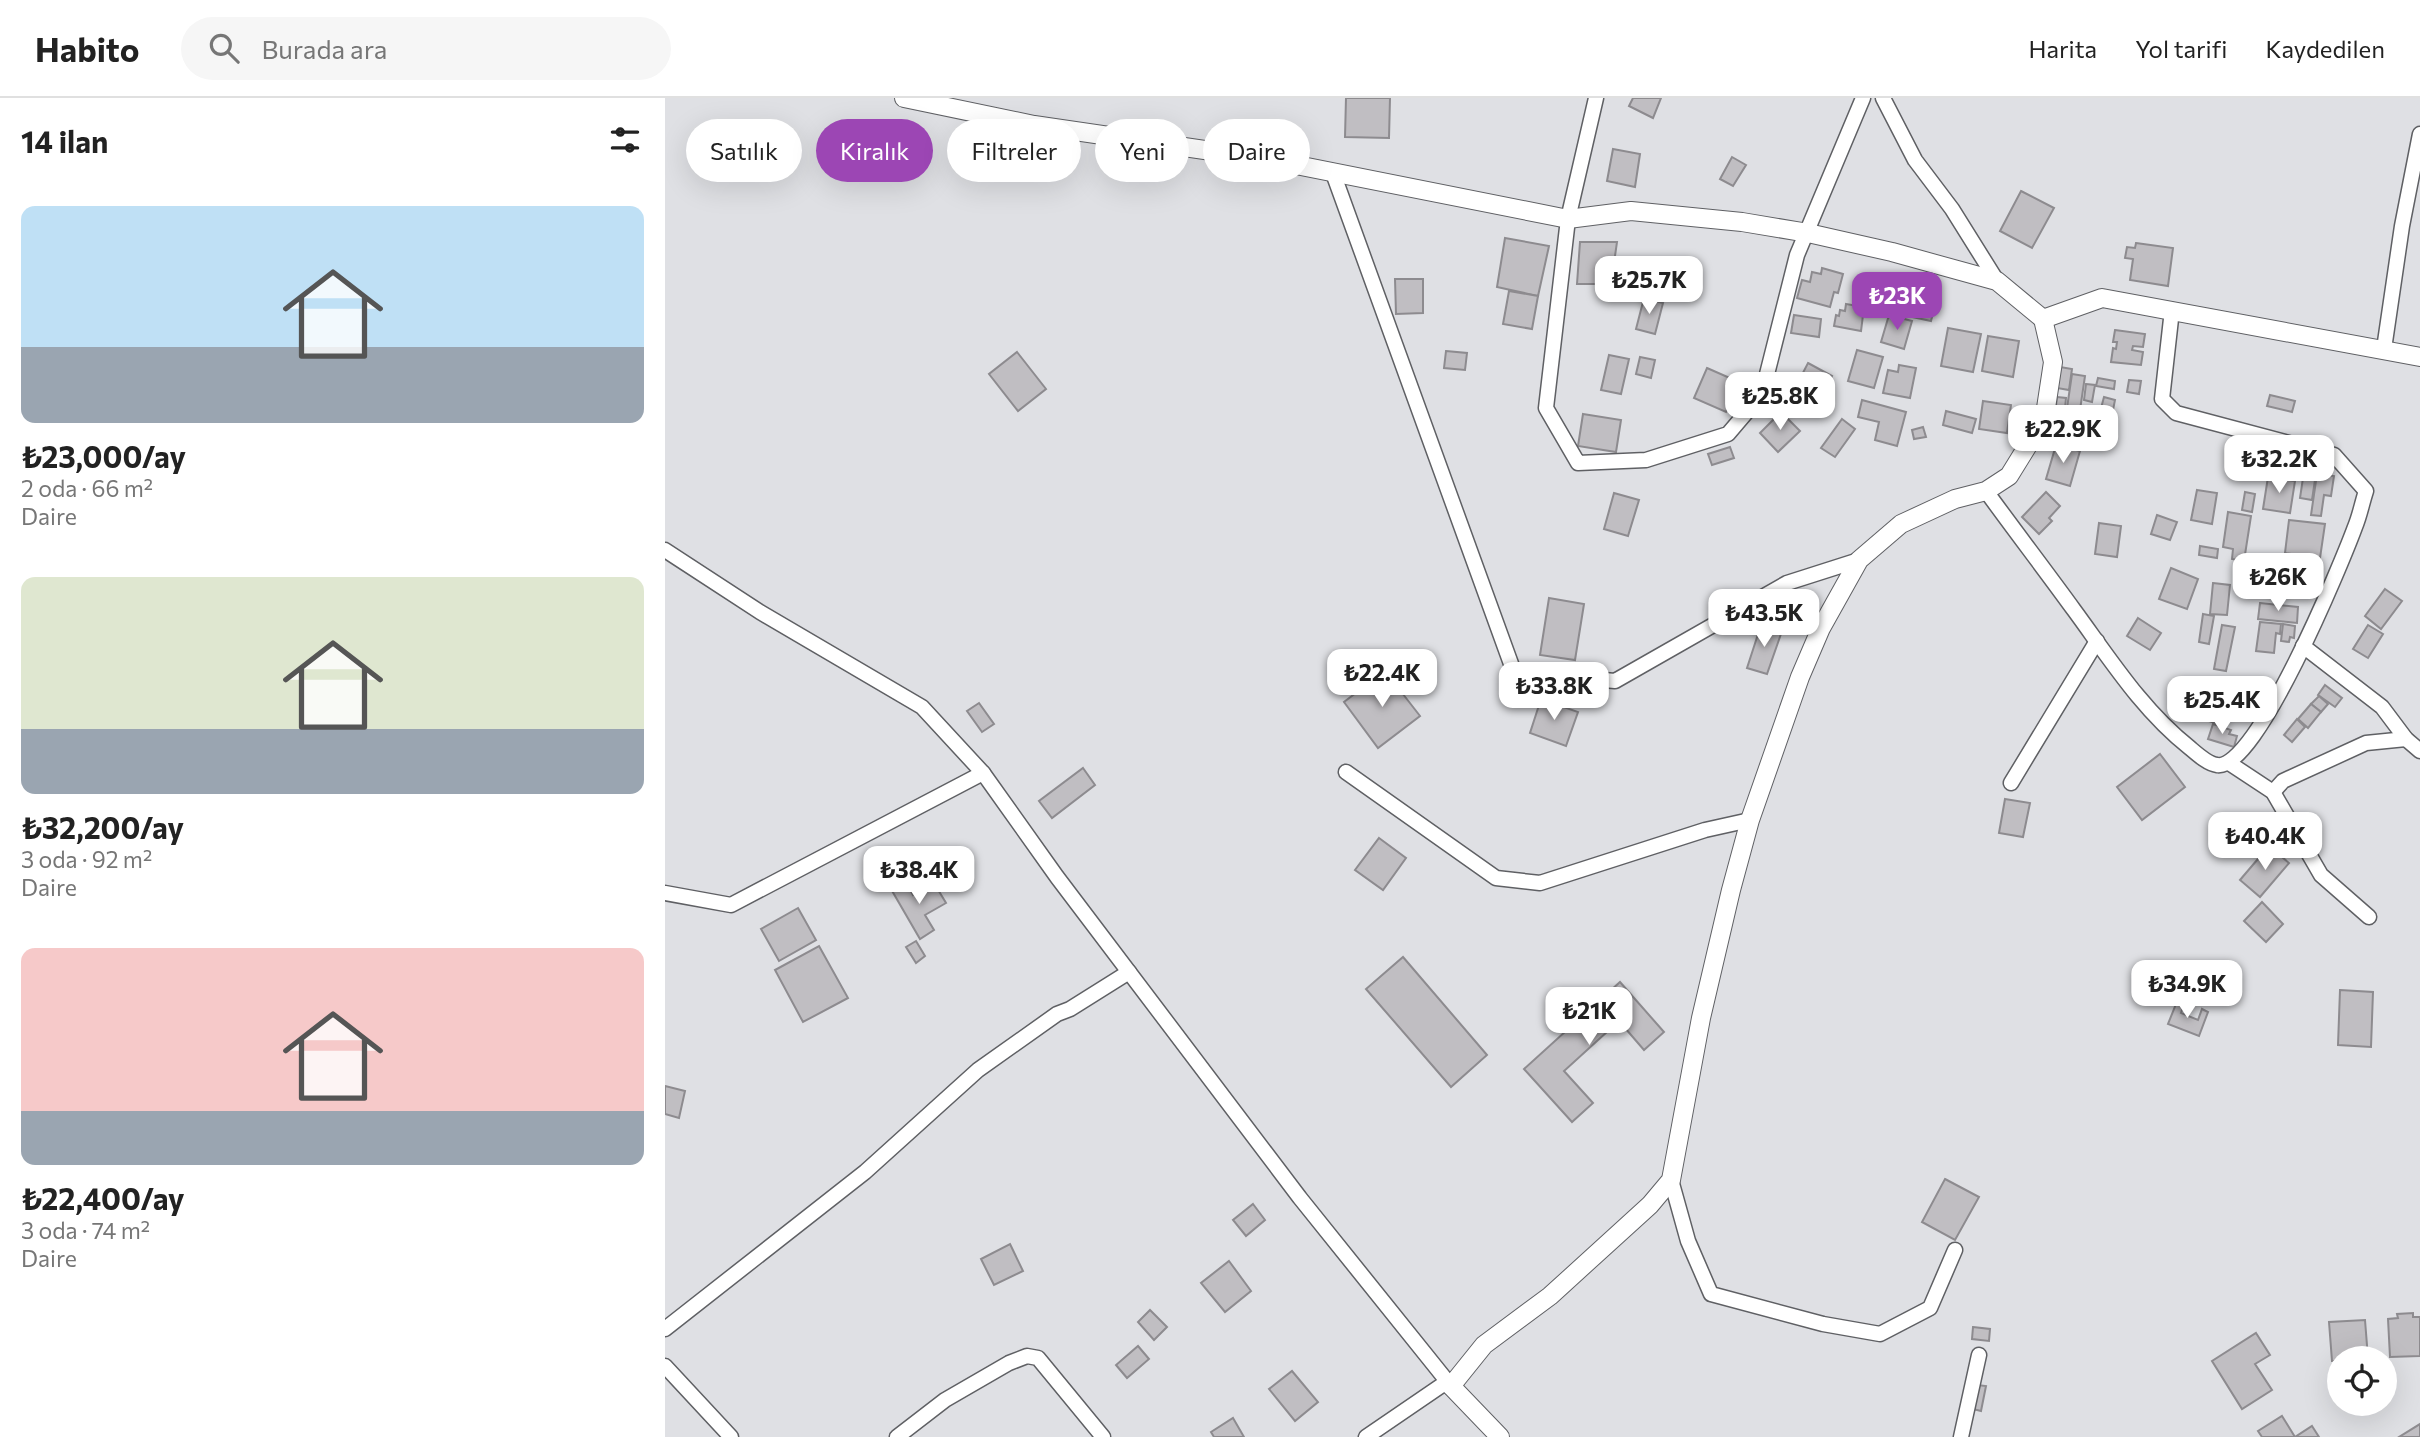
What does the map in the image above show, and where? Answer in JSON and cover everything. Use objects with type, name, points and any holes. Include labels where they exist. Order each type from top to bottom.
[{"type":"street","points":[[904,98],[1034,125],[1266,159],[1568,219],[1631,211],[1742,222],[1808,233],[1892,252],[1997,281]]},
{"type":"street","points":[[1596,98],[1568,219],[1546,408],[1578,463],[1646,460],[1728,435],[1762,394],[1797,255],[1863,98]]},
{"type":"street","points":[[1883,98],[1915,160],[1952,209],[1997,281],[2043,319],[2053,362],[2046,408],[2030,442],[2009,476],[1986,491],[1955,499],[1901,524],[1859,560],[1822,628],[1800,677],[1750,820],[1701,1018],[1671,1180],[1688,1241],[1711,1294],[1823,1324],[1880,1334],[1930,1308],[1955,1250]]},
{"type":"street","points":[[2384,349],[2402,226],[2420,134]]},
{"type":"street","points":[[1333,173],[1514,672],[1615,681],[1787,583],[1859,560]]},
{"type":"street","points":[[2043,319],[2102,298],[2420,357]]},
{"type":"street","points":[[1986,491],[2139,699],[2173,734],[2199,755],[2218,765],[2229,763],[2244,750],[2275,704],[2304,646],[2356,525],[2366,491],[2334,455],[2176,413],[2162,399],[2172,310]]},
{"type":"street","points":[[665,551],[760,612],[922,707],[982,773],[1300,1198],[1449,1383],[1500,1437]]},
{"type":"street","points":[[2011,783],[2097,641]]},
{"type":"street","points":[[2304,646],[2382,707],[2406,739],[2420,751]]},
{"type":"street","points":[[2273,792],[2283,782],[2367,743],[2406,739]]},
{"type":"street","points":[[2229,763],[2273,792],[2321,875],[2369,917]]},
{"type":"street","points":[[1346,772],[1496,878],[1540,883],[1705,830],[1750,820]]},
{"type":"street","points":[[665,893],[731,905],[982,773]]},
{"type":"street","points":[[665,1329],[865,1172],[978,1070],[1057,1014],[1070,1009],[1129,972]]},
{"type":"street","points":[[1366,1437],[1449,1383],[1484,1345],[1550,1296],[1650,1205],[1671,1180]]},
{"type":"street","points":[[1961,1437],[1979,1355]]},
{"type":"street","points":[[897,1437],[945,1400],[1009,1363],[1027,1356],[1038,1358],[1103,1437]]},
{"type":"street","points":[[665,1366],[731,1437]]},
{"type":"street","points":[[1449,1383],[1482,1437]]},
{"type":"building","points":[[1346,98],[1390,98],[1389,138],[1345,137]]},
{"type":"building","points":[[1633,98],[1661,98],[1653,118],[1629,106]]},
{"type":"building","points":[[1613,149],[1640,154],[1635,187],[1607,181]]},
{"type":"building","points":[[1732,157],[1746,165],[1733,186],[1720,179]]},
{"type":"building","points":[[2021,191],[2054,208],[2032,248],[2000,231]]},
{"type":"building","points":[[1505,238],[1549,246],[1538,296],[1497,287]]},
{"type":"building","points":[[1580,242],[1617,242],[1611,284],[1577,284]]},
{"type":"building","points":[[2136,243],[2173,248],[2168,286],[2130,280],[2133,259],[2125,258],[2127,247],[2135,248]]},
{"type":"building","points":[[1822,268],[1843,274],[1838,293],[1834,292],[1830,307],[1797,298],[1802,280],[1810,282],[1812,272],[1821,274]]},
{"type":"building","points":[[1395,279],[1423,279],[1423,313],[1396,314]]},
{"type":"building","points":[[1906,286],[1938,293],[1931,321],[1912,317],[1914,305],[1902,302]]},
{"type":"building","points":[[1509,291],[1538,296],[1532,329],[1503,324]]},
{"type":"building","points":[[1644,298],[1663,303],[1655,334],[1636,329]]},
{"type":"building","points":[[1846,304],[1864,307],[1861,331],[1834,326],[1836,315],[1839,316],[1840,310],[1845,311]]},
{"type":"building","points":[[1794,315],[1821,319],[1819,337],[1791,333]]},
{"type":"building","points":[[1889,315],[1912,321],[1904,349],[1881,342]]},
{"type":"building","points":[[1948,328],[1981,334],[1973,372],[1941,366]]},
{"type":"building","points":[[2115,330],[2145,334],[2143,347],[2133,346],[2132,350],[2143,352],[2141,365],[2111,362],[2113,348],[2116,349],[2117,342],[2113,342]]},
{"type":"building","points":[[1988,336],[2019,341],[2013,377],[1982,371]]},
{"type":"building","points":[[1857,350],[1883,357],[1874,388],[1848,381]]},
{"type":"building","points":[[1446,351],[1467,353],[1465,370],[1444,368]]},
{"type":"building","points":[[1017,352],[1046,389],[1018,411],[989,374]]},
{"type":"building","points":[[1609,355],[1629,359],[1621,394],[1601,390]]},
{"type":"building","points":[[1640,357],[1655,360],[1651,378],[1636,374]]},
{"type":"building","points":[[1808,363],[1832,376],[1818,405],[1793,392]]},
{"type":"building","points":[[1899,365],[1916,368],[1910,398],[1883,393],[1888,370],[1898,372]]},
{"type":"building","points":[[2060,367],[2072,369],[2069,390],[2057,388]]},
{"type":"building","points":[[1707,368],[1739,382],[1726,412],[1694,398]]},
{"type":"building","points":[[2072,374],[2085,376],[2080,410],[2067,408]]},
{"type":"building","points":[[2098,378],[2115,381],[2114,389],[2096,386]]},
{"type":"building","points":[[2129,380],[2141,381],[2139,394],[2127,392]]},
{"type":"building","points":[[2086,384],[2095,385],[2092,402],[2084,400]]},
{"type":"building","points":[[2270,395],[2295,401],[2292,412],[2267,406]]},
{"type":"building","points":[[2057,397],[2066,398],[2065,408],[2056,406]]},
{"type":"building","points":[[2104,397],[2115,400],[2112,415],[2100,412]]},
{"type":"building","points":[[1862,400],[1906,412],[1897,446],[1875,440],[1879,422],[1858,417]]},
{"type":"building","points":[[1983,401],[2011,405],[2007,433],[1979,429]]},
{"type":"building","points":[[2055,409],[2072,412],[2071,422],[2054,419]]},
{"type":"building","points":[[1946,411],[1976,419],[1972,433],[1943,425]]},
{"type":"building","points":[[1781,412],[1800,431],[1778,452],[1760,433]]},
{"type":"building","points":[[1583,414],[1621,420],[1616,452],[1578,446]]},
{"type":"building","points":[[1842,419],[1855,429],[1835,457],[1821,448]]},
{"type":"building","points":[[2089,423],[2114,427],[2112,441],[2087,438]]},
{"type":"building","points":[[1923,427],[1926,437],[1914,439],[1912,430]]},
{"type":"building","points":[[2056,445],[2080,451],[2070,486],[2046,479]]},
{"type":"building","points":[[1730,447],[1734,458],[1712,465],[1708,454]]},
{"type":"building","points":[[2317,474],[2334,476],[2331,496],[2324,495],[2321,516],[2311,515]]},
{"type":"building","points":[[2268,477],[2295,481],[2290,513],[2263,509]]},
{"type":"building","points":[[2303,478],[2315,480],[2312,500],[2300,498]]},
{"type":"building","points":[[2197,490],[2217,493],[2212,524],[2191,520]]},
{"type":"building","points":[[2046,492],[2060,506],[2049,518],[2052,521],[2039,534],[2022,517]]},
{"type":"building","points":[[2245,492],[2255,494],[2252,512],[2242,510]]},
{"type":"building","points":[[1614,493],[1639,500],[1628,536],[1604,529]]},
{"type":"building","points":[[2228,512],[2251,516],[2244,561],[2232,559],[2233,549],[2223,547]]},
{"type":"building","points":[[2157,515],[2177,522],[2170,540],[2151,534]]},
{"type":"building","points":[[2289,520],[2325,524],[2320,558],[2285,553]]},
{"type":"building","points":[[2099,523],[2121,526],[2117,557],[2095,554]]},
{"type":"building","points":[[2200,546],[2218,549],[2217,558],[2199,555]]},
{"type":"building","points":[[2171,568],[2198,579],[2187,609],[2159,599]]},
{"type":"building","points":[[2213,583],[2230,585],[2227,615],[2210,614]]},
{"type":"building","points":[[2385,589],[2402,601],[2381,629],[2365,616]]},
{"type":"building","points":[[1549,598],[1584,604],[1575,660],[1540,655]]},
{"type":"building","points":[[2260,603],[2298,607],[2297,623],[2258,619]]},
{"type":"building","points":[[2203,614],[2214,616],[2209,644],[2199,642]]},
{"type":"building","points":[[2138,618],[2161,633],[2150,650],[2127,636]]},
{"type":"building","points":[[2260,622],[2281,624],[2280,634],[2276,633],[2274,653],[2256,651]]},
{"type":"building","points":[[2283,624],[2295,626],[2294,638],[2290,637],[2289,642],[2281,641]]},
{"type":"building","points":[[1761,625],[1782,631],[1767,674],[1747,668]]},
{"type":"building","points":[[2222,625],[2235,627],[2226,671],[2214,669]]},
{"type":"building","points":[[2368,625],[2383,634],[2368,658],[2353,649]]},
{"type":"building","points":[[1385,671],[1420,716],[1378,748],[1344,702]]},
{"type":"building","points":[[2325,685],[2342,698],[2335,707],[2318,695]]},
{"type":"building","points":[[2217,691],[2252,701],[2251,707],[2244,705],[2242,711],[2227,707],[2222,725],[2209,721]]},
{"type":"building","points":[[2319,696],[2328,704],[2321,712],[2311,704]]},
{"type":"building","points":[[1541,699],[1578,712],[1566,746],[1530,733]]},
{"type":"building","points":[[979,703],[994,724],[982,732],[967,711]]},
{"type":"building","points":[[2311,704],[2321,712],[2308,728],[2298,719]]},
{"type":"building","points":[[2297,719],[2305,727],[2292,742],[2284,735]]},
{"type":"building","points":[[2213,724],[2231,730],[2229,734],[2237,736],[2234,747],[2208,739]]},
{"type":"building","points":[[2160,754],[2185,787],[2142,820],[2117,787]]},
{"type":"building","points":[[1083,768],[1095,785],[1052,818],[1039,801]]},
{"type":"building","points":[[2005,799],[2030,803],[2023,837],[1999,833]]},
{"type":"building","points":[[1379,838],[1406,858],[1383,890],[1355,870]]},
{"type":"building","points":[[2269,846],[2289,863],[2260,897],[2240,880]]},
{"type":"building","points":[[905,880],[913,895],[934,883],[946,903],[925,915],[934,930],[920,939],[891,889]]},
{"type":"building","points":[[2262,902],[2283,924],[2266,942],[2244,921]]},
{"type":"building","points":[[798,908],[816,940],[779,961],[761,929]]},
{"type":"building","points":[[916,941],[925,956],[916,963],[906,947]]},
{"type":"building","points":[[819,946],[848,998],[803,1022],[775,970]]},
{"type":"building","points":[[1403,957],[1487,1055],[1451,1087],[1366,989]]},
{"type":"building","points":[[1620,982],[1664,1032],[1644,1050],[1619,1021],[1564,1071],[1593,1103],[1572,1122],[1524,1069]]},
{"type":"building","points":[[2340,990],[2373,992],[2371,1047],[2338,1045]]},
{"type":"building","points":[[2178,999],[2185,1001],[2181,1013],[2198,1020],[2202,1009],[2208,1012],[2199,1036],[2168,1024]]},
{"type":"building","points":[[665,1086],[685,1091],[679,1118],[665,1114]]},
{"type":"building","points":[[1945,1179],[1979,1197],[1955,1240],[1922,1222]]},
{"type":"building","points":[[1253,1204],[1265,1220],[1246,1236],[1233,1220]]},
{"type":"building","points":[[1010,1244],[1023,1271],[994,1285],[981,1259]]},
{"type":"building","points":[[1229,1261],[1251,1291],[1225,1312],[1201,1283]]},
{"type":"building","points":[[1150,1310],[1167,1327],[1154,1340],[1138,1322]]},
{"type":"building","points":[[2413,1313],[2413,1317],[2420,1317],[2420,1356],[2397,1357],[2397,1346],[2389,1346],[2388,1319],[2398,1318],[2397,1314]]},
{"type":"building","points":[[2365,1320],[2367,1346],[2331,1346],[2329,1322]]},
{"type":"building","points":[[1973,1327],[1990,1329],[1989,1341],[1972,1339]]},
{"type":"building","points":[[2256,1333],[2270,1355],[2255,1364],[2272,1390],[2242,1409],[2212,1361]]},
{"type":"building","points":[[1138,1346],[1149,1359],[1127,1378],[1116,1365]]},
{"type":"building","points":[[1292,1371],[1318,1402],[1295,1421],[1269,1389]]},
{"type":"building","points":[[1977,1385],[1986,1386],[1981,1411],[1973,1409]]},
{"type":"building","points":[[2282,1416],[2295,1437],[2262,1437],[2258,1431]]},
{"type":"building","points":[[1233,1418],[1244,1437],[1214,1437],[1211,1432]]},
{"type":"building","points":[[2420,1424],[2420,1437],[2399,1437]]},
{"type":"building","points":[[2312,1426],[2319,1437],[2295,1437]]}]
